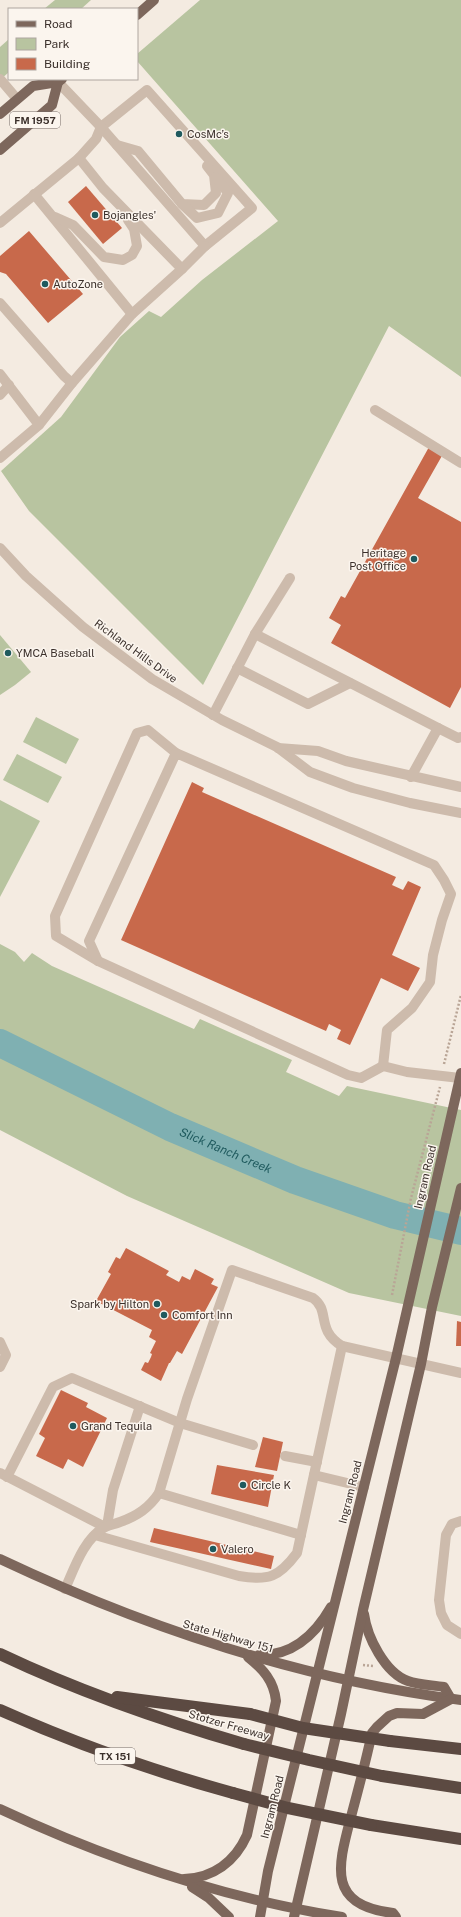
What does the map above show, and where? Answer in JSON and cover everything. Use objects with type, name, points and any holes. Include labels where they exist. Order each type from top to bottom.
[{"type":"highway","name":"Stotzer Freeway","points":[[0,1654],[92,1693],[199,1731],[309,1760],[382,1776],[461,1788]]},
{"type":"highway","points":[[92,1693],[250,1714],[303,1728],[390,1742],[461,1749]]},
{"type":"highway","name":"TX 151","points":[[0,1710],[98,1750],[178,1777],[233,1793],[288,1808],[371,1825],[461,1839]]},
{"type":"main road","points":[[138,13],[154,0]]},
{"type":"main road","name":"FM 1957","points":[[0,114],[33,86],[60,81],[52,105],[0,150]]},
{"type":"main road","name":"Ingram Road","points":[[260,1917],[262,1902],[396,1358],[461,1077]]},
{"type":"main road","points":[[295,1913],[363,1610],[421,1364],[432,1307],[461,1188]]},
{"type":"main road","name":"State Highway 151","points":[[0,1559],[65,1589],[170,1631],[244,1654],[348,1680],[456,1700]]},
{"type":"main road","points":[[244,1654],[272,1654],[300,1644],[318,1628],[337,1597]]},
{"type":"main road","points":[[363,1610],[371,1640],[389,1666],[401,1678],[408,1681],[444,1687],[456,1700],[423,1714],[397,1714],[389,1716],[372,1734],[342,1852],[341,1875],[350,1896],[362,1906],[377,1911],[393,1913],[396,1917]]},
{"type":"main road","points":[[176,1879],[203,1877],[223,1868],[240,1849],[247,1835],[276,1701],[274,1689],[268,1677],[244,1654]]},
{"type":"main road","points":[[0,1809],[98,1851],[176,1879],[262,1902],[295,1913],[342,1917]]},
{"type":"main road","points":[[176,1879],[209,1898],[229,1917]]},
{"type":"street","points":[[0,79],[17,99]]},
{"type":"street","points":[[60,81],[206,246]]},
{"type":"street","points":[[0,223],[79,158],[96,139],[101,127],[147,90],[228,193],[218,213],[197,218],[182,204],[138,151],[117,145]]},
{"type":"street","points":[[0,458],[39,425],[72,383],[132,314],[206,246],[252,208],[158,104]]},
{"type":"street","points":[[53,216],[73,225],[104,257],[123,260],[132,254],[137,246],[134,229],[79,158]]},
{"type":"street","points":[[182,204],[204,205],[216,193],[214,175]]},
{"type":"street","points":[[103,188],[182,269]]},
{"type":"street","points":[[34,194],[132,314]]},
{"type":"street","points":[[0,303],[64,376],[72,383]]},
{"type":"street","points":[[0,374],[39,425]]},
{"type":"street","points":[[0,395],[9,385]]},
{"type":"street","points":[[375,410],[461,463]]},
{"type":"street","name":"Richland Hills Drive","points":[[0,548],[26,576],[83,627],[152,679],[213,715],[277,747],[310,772],[353,788],[410,803],[461,813]]},
{"type":"street","points":[[213,715],[255,634],[290,578]]},
{"type":"street","points":[[255,634],[438,728],[458,738],[461,737]]},
{"type":"street","points":[[237,668],[308,704],[350,683]]},
{"type":"street","points":[[411,777],[438,728]]},
{"type":"street","points":[[383,1066],[387,1030],[412,1008],[430,982],[433,954],[450,894],[444,880],[434,866],[176,753],[148,730],[137,733],[54,916],[56,936],[98,961],[348,1075],[362,1078],[383,1066],[407,1072],[461,1077]]},
{"type":"street","name":"Richland Hills Drive","points":[[277,747],[318,751],[346,761],[411,777],[461,787]]},
{"type":"street","points":[[98,961],[89,941],[176,753]]},
{"type":"street","points":[[65,1589],[76,1565],[95,1535],[106,1527],[132,1518],[143,1512],[159,1493],[180,1423],[232,1270],[313,1298],[320,1305],[327,1331],[331,1337],[342,1346],[461,1373]]},
{"type":"street","points":[[0,1342],[6,1355],[0,1367]]},
{"type":"street","points":[[95,1535],[239,1576],[259,1579],[276,1574],[289,1564],[298,1553],[342,1346]]},
{"type":"street","points":[[106,1527],[4,1475],[53,1387],[72,1378],[180,1423],[253,1445]]},
{"type":"street","points":[[106,1527],[113,1490],[140,1406]]},
{"type":"street","points":[[285,1456],[317,1462]]},
{"type":"street","points":[[314,1475],[364,1487]]},
{"type":"street","points":[[159,1493],[301,1535]]},
{"type":"street","points":[[461,1521],[452,1524],[446,1535],[439,1600],[441,1613],[447,1625],[461,1634]]},
{"type":"path","points":[[444,1067],[461,995]]},
{"type":"path","points":[[392,1295],[411,1198],[439,1093]]},
{"type":"path","points":[[362,1665],[370,1667],[377,1665]]},
{"type":"green space","points":[[55,0],[91,0],[82,8],[45,8]]},
{"type":"green space","points":[[200,0],[461,0],[461,377],[389,326],[203,685],[29,511],[1,471],[61,417],[120,337],[149,311],[161,317],[202,280],[278,221],[138,62],[138,53]]},
{"type":"green space","points":[[8,40],[8,73],[0,80],[0,47]]},
{"type":"green space","name":"YMCA Baseball","points":[[0,635],[31,672],[0,695]]},
{"type":"green space","points":[[36,717],[79,739],[66,764],[23,742]]},
{"type":"green space","points":[[17,754],[62,777],[48,803],[3,780]]},
{"type":"green space","points":[[0,800],[40,821],[0,897]]},
{"type":"green space","points":[[0,944],[15,952],[24,962],[32,953],[52,966],[194,1029],[200,1019],[292,1060],[286,1072],[339,1096],[347,1086],[461,1110],[461,1316],[349,1293],[127,1196],[0,1130]]},
{"type":"building","name":"Bojangles'","points":[[86,186],[122,228],[103,244],[68,202]]},
{"type":"building","name":"AutoZone","points":[[29,231],[83,294],[48,323],[6,274],[0,272],[0,256]]},
{"type":"building","name":"Heritage Post Office","points":[[429,447],[443,454],[418,498],[461,522],[461,687],[450,708],[331,643],[341,625],[329,618],[341,596],[345,598]]},
{"type":"building","points":[[192,782],[204,788],[202,792],[396,877],[392,885],[403,890],[408,881],[421,887],[392,955],[420,968],[408,991],[381,978],[350,1045],[337,1039],[341,1030],[329,1024],[326,1031],[121,940]]},
{"type":"building","name":"Comfort Inn","points":[[126,1248],[169,1271],[166,1275],[179,1282],[182,1276],[190,1280],[195,1269],[214,1279],[211,1284],[218,1287],[182,1354],[177,1351],[169,1363],[161,1381],[141,1370],[145,1362],[148,1363],[152,1354],[150,1353],[156,1341],[149,1337],[152,1330],[96,1301],[111,1274],[108,1272],[116,1257],[120,1259]]},
{"type":"building","points":[[457,1321],[461,1322],[461,1346],[456,1346]]},
{"type":"building","name":"Grand Tequila","points":[[61,1390],[88,1403],[86,1407],[107,1418],[83,1467],[68,1459],[63,1469],[36,1456],[45,1438],[39,1434]]},
{"type":"building","points":[[263,1437],[283,1442],[277,1471],[255,1467]]},
{"type":"building","name":"Circle K","points":[[217,1465],[274,1475],[268,1507],[211,1494]]},
{"type":"building","name":"Valero","points":[[154,1528],[274,1556],[271,1569],[150,1542]]},
{"type":"waterway","name":"Slick Ranch Creek","points":[[0,1043],[170,1127],[295,1180],[395,1215],[461,1231]]},
{"type":"place","name":"CosMc’s","points":[[179,134]]},
{"type":"place","name":"Bojangles'","points":[[95,215]]},
{"type":"place","name":"AutoZone","points":[[45,284]]},
{"type":"place","name":"Heritage Post Office","points":[[414,559]]},
{"type":"place","name":"YMCA Baseball","points":[[8,653]]},
{"type":"place","name":"Spark by Hilton","points":[[157,1304]]},
{"type":"place","name":"Comfort Inn","points":[[164,1315]]},
{"type":"place","name":"Grand Tequila","points":[[73,1426]]},
{"type":"place","name":"Circle K","points":[[243,1485]]},
{"type":"place","name":"Valero","points":[[213,1549]]}]
